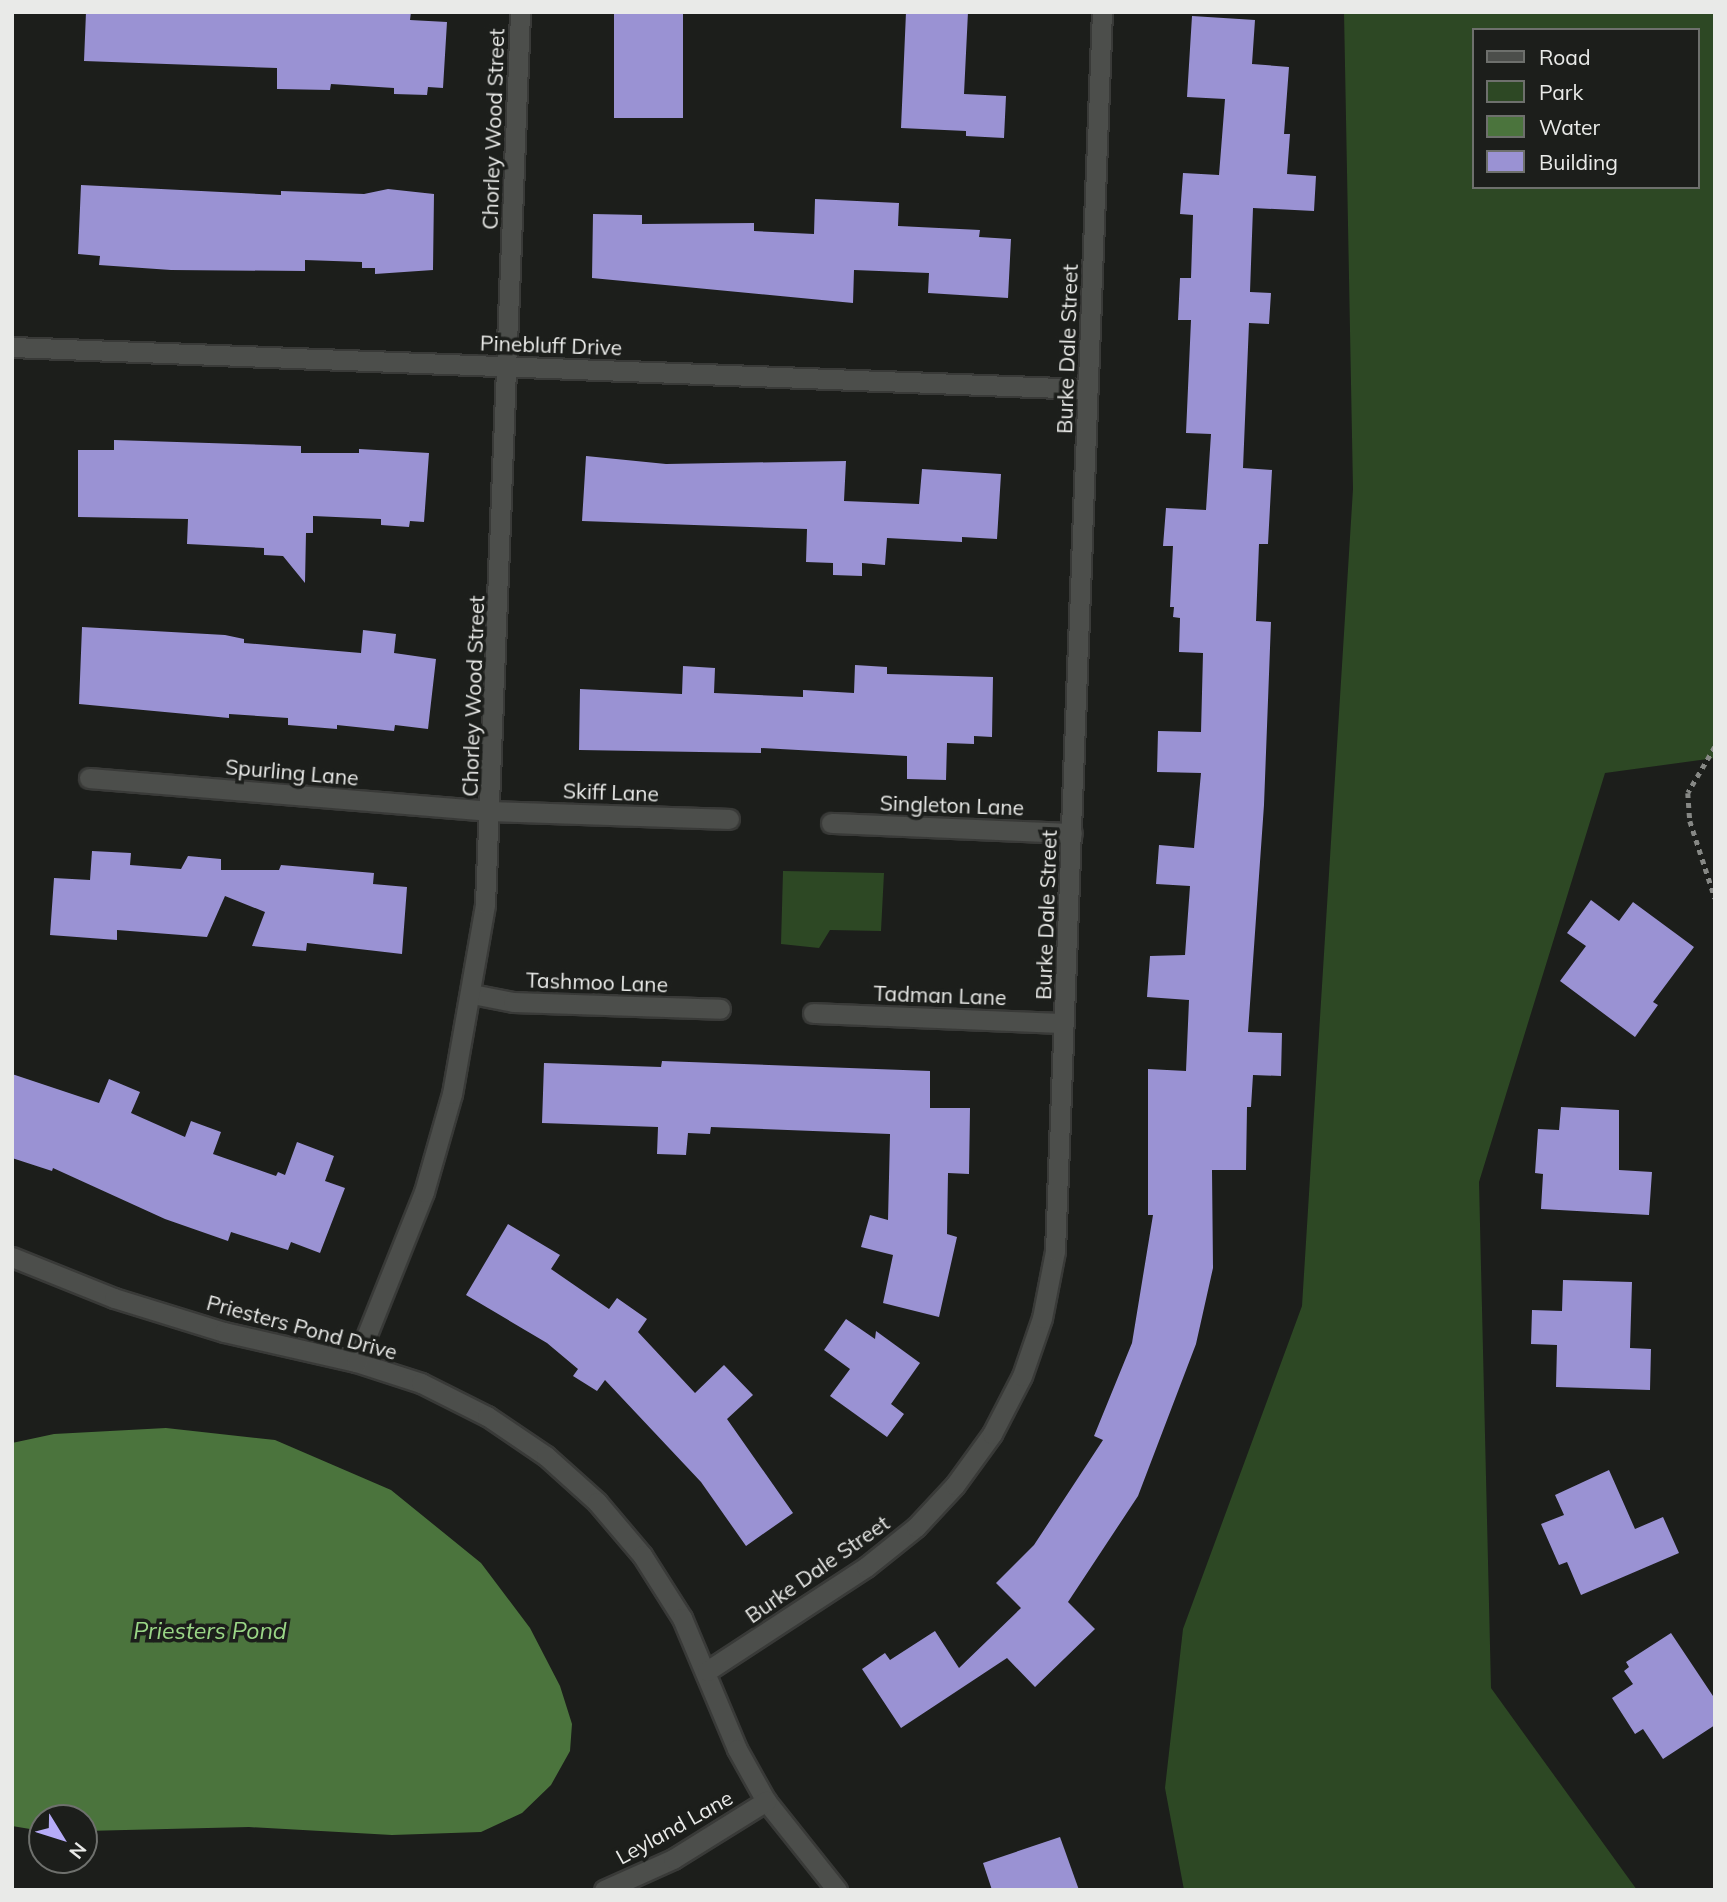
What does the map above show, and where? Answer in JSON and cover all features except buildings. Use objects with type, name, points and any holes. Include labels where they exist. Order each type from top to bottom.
[{"type":"street","name":"Chorley Wood Street","points":[[356,1362],[424,1192],[452,1094],[472,994],[491,811],[520,12]]},
{"type":"street","name":"Burke Dale Street","points":[[706,1671],[866,1567],[916,1527],[955,1485],[992,1434],[1030,1353],[1055,1251],[1102,12]]},
{"type":"street","name":"Pinebluff Drive","points":[[12,347],[1088,388]]},
{"type":"street","name":"Spurling Lane","points":[[89,778],[491,811]]},
{"type":"street","name":"Skiff Lane","points":[[491,811],[729,819]]},
{"type":"street","name":"Singleton Lane","points":[[831,823],[1072,833]]},
{"type":"street","name":"Tashmoo Lane","points":[[472,994],[513,1002],[720,1009]]},
{"type":"street","name":"Tadman Lane","points":[[813,1013],[1065,1023]]},
{"type":"street","name":"Priesters Pond Drive","points":[[12,1257],[114,1298],[223,1332],[356,1362],[421,1383],[487,1416],[546,1456],[597,1502],[642,1555],[682,1618],[737,1749],[766,1801],[837,1890]]},
{"type":"street","name":"Leyland Lane","points":[[604,1890],[673,1859],[766,1801]]},
{"type":"path","points":[[1715,747],[1688,793],[1690,821],[1715,898]]},
{"type":"green space","points":[[1344,12],[1715,12],[1715,758],[1605,773],[1479,1182],[1491,1688],[1637,1890],[1184,1890],[1165,1788],[1183,1629],[1302,1306],[1353,489]]},
{"type":"green space","points":[[783,871],[884,873],[881,931],[830,930],[819,948],[781,944]]},
{"type":"water","name":"Priesters Pond","points":[[166,1428],[275,1440],[391,1490],[481,1563],[530,1628],[560,1686],[572,1724],[570,1751],[551,1785],[522,1813],[481,1832],[392,1835],[249,1827],[98,1831],[98,1804],[28,1804],[28,1829],[12,1826],[12,1443],[54,1434]]}]
